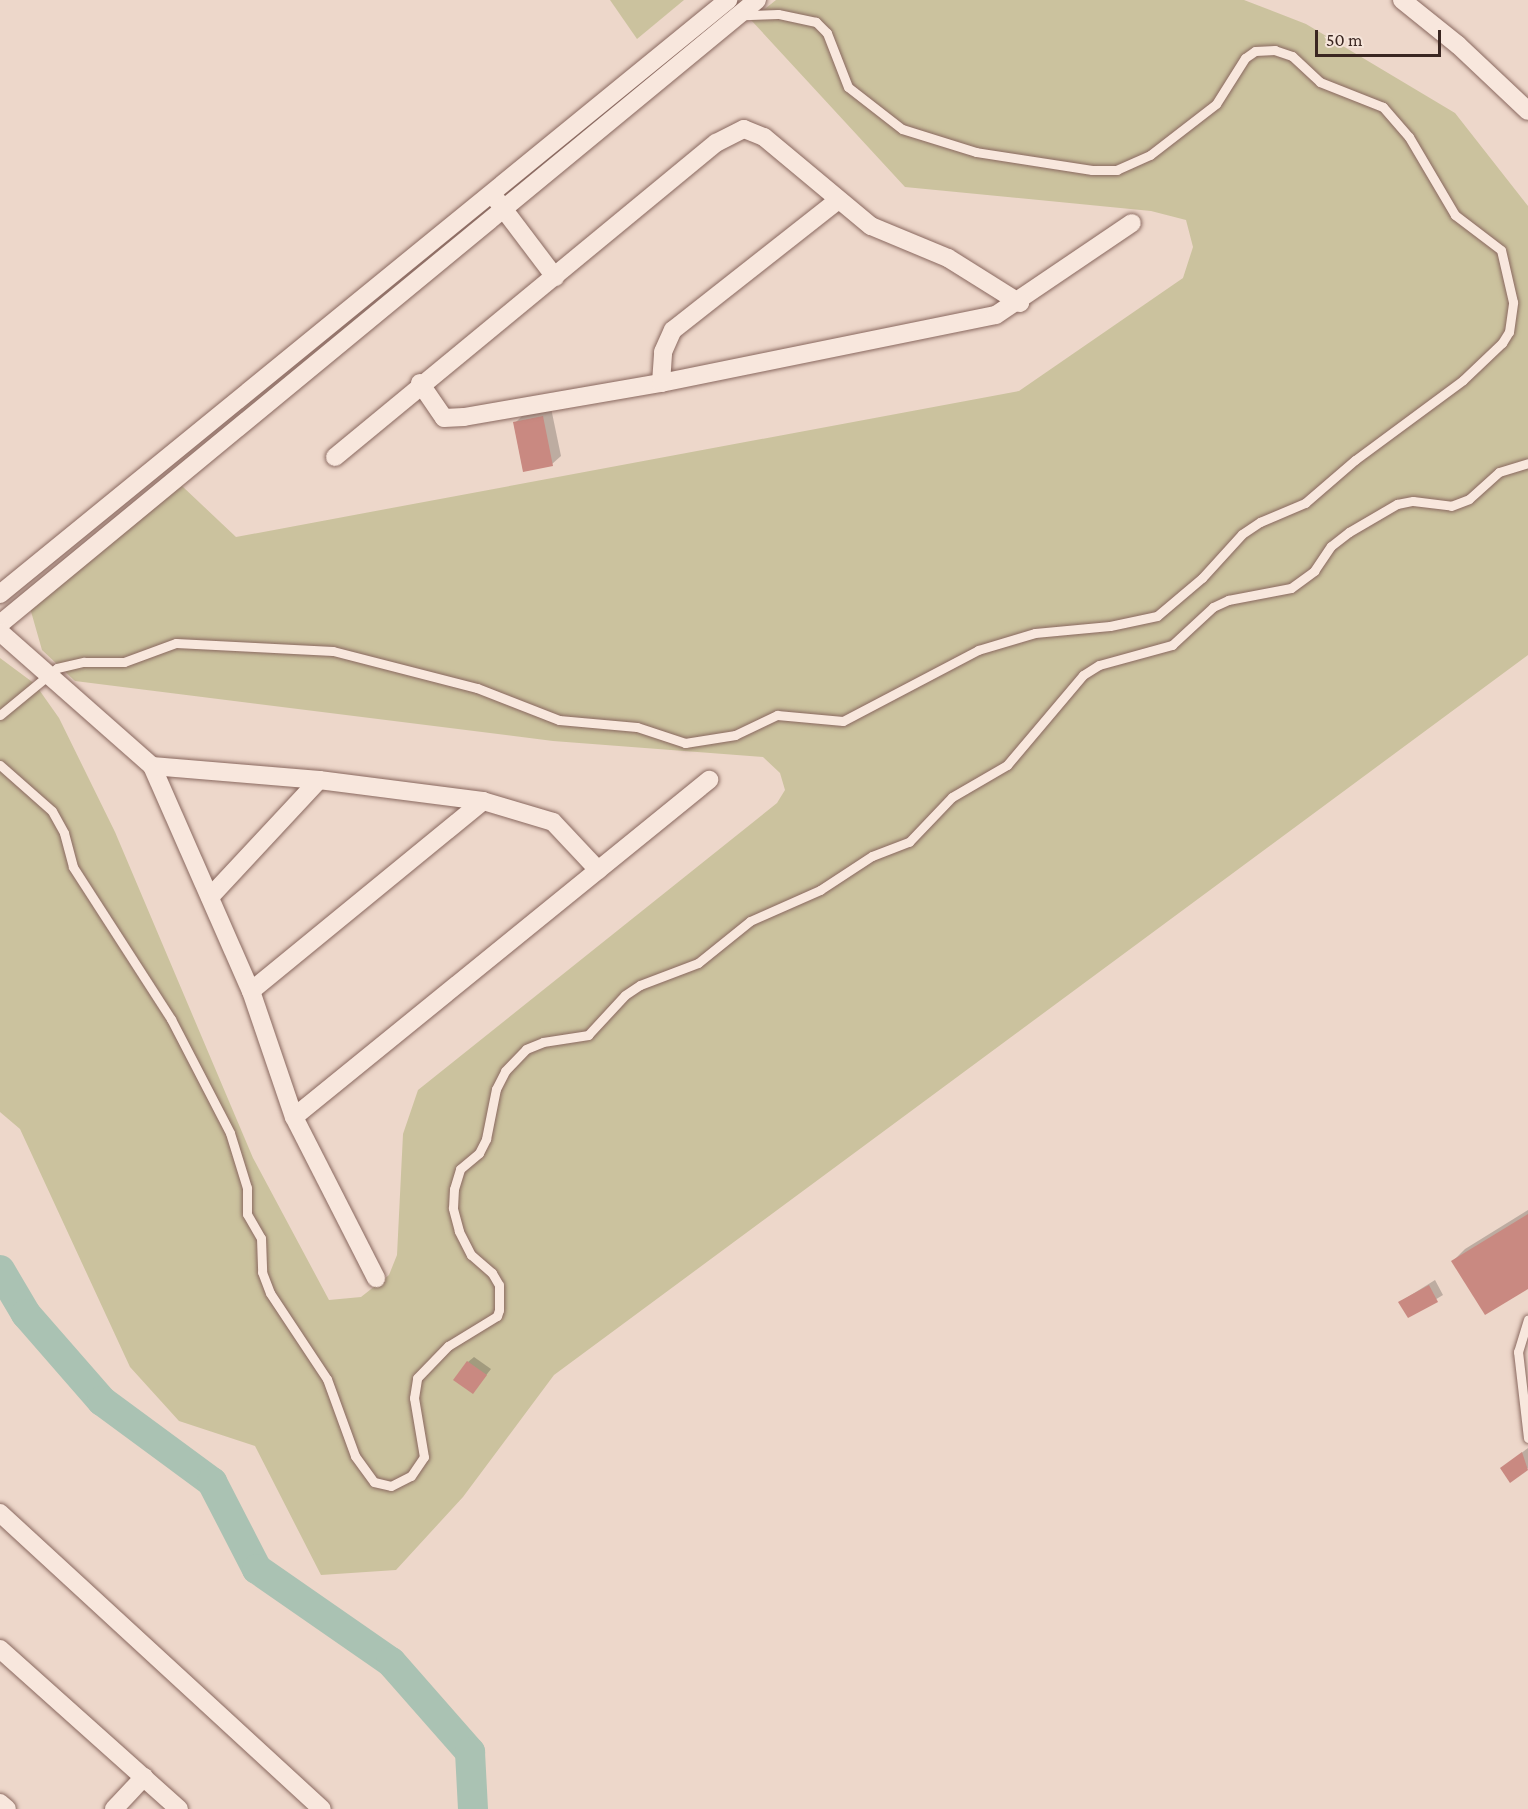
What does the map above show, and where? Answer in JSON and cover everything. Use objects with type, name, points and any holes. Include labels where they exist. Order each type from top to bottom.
[{"type":"street","points":[[0,594],[491,193],[730,4],[757,0]]},
{"type":"street","points":[[1402,0],[1458,45],[1528,111]]},
{"type":"street","points":[[0,624],[504,209],[730,4]]},
{"type":"street","points":[[335,457],[420,383],[555,277],[716,142],[744,129],[764,137],[871,226],[948,258],[1020,303]]},
{"type":"street","points":[[491,193],[555,277]]},
{"type":"street","points":[[661,383],[663,352],[673,330],[838,200]]},
{"type":"street","points":[[420,383],[444,418],[661,383],[996,315],[1020,303],[1131,223]]},
{"type":"street","points":[[0,632],[152,766],[251,991],[294,1117],[376,1278]]},
{"type":"street","points":[[152,766],[319,780],[483,801],[553,822],[598,870]]},
{"type":"street","points":[[210,897],[319,780]]},
{"type":"street","points":[[294,1117],[709,780]]},
{"type":"street","points":[[251,991],[483,801]]},
{"type":"street","points":[[0,1513],[322,1809]]},
{"type":"street","points":[[0,1649],[180,1809]]},
{"type":"street","points":[[114,1809],[144,1777]]},
{"type":"street","points":[[0,1803],[7,1809]]},
{"type":"lane","points":[[0,715],[48,673],[70,664],[139,658],[158,647],[176,643],[333,651],[477,688],[559,720],[637,727],[685,743],[735,735],[777,715],[843,721],[978,650],[1035,633],[1110,626],[1156,616],[1202,578],[1242,534],[1260,522],[1305,503],[1355,460],[1463,381],[1503,343],[1509,332],[1513,302],[1501,250],[1455,215],[1409,137],[1383,106],[1320,81],[1292,56],[1275,50],[1255,51],[1245,58],[1216,104],[1150,155],[1117,170],[1092,170],[976,152],[902,129],[848,87],[827,33],[816,22],[730,4]]},
{"type":"lane","points":[[0,765],[52,812],[64,833],[73,867],[171,1019],[230,1133],[247,1188],[247,1214],[261,1238],[262,1272],[270,1293],[327,1379],[355,1456],[374,1482],[392,1486],[411,1476],[424,1456],[414,1398],[417,1378],[448,1346],[497,1316],[499,1310],[499,1285],[492,1273],[471,1255],[459,1231],[453,1208],[454,1189],[460,1169],[479,1153],[486,1139],[496,1089],[505,1071],[526,1049],[543,1042],[588,1035],[625,995],[640,985],[698,963],[750,921],[820,890],[872,856],[909,842],[952,796],[1007,765],[1083,675],[1099,665],[1172,645],[1213,607],[1228,600],[1292,588],[1314,571],[1331,546],[1349,532],[1397,504],[1413,501],[1451,506],[1469,499],[1499,472],[1528,463]]},
{"type":"lane","points":[[1528,1319],[1518,1352],[1528,1438]]},
{"type":"shaded area","points":[[610,0],[684,0],[637,39]]},
{"type":"shaded area","points":[[776,0],[1244,0],[1306,24],[1455,113],[1528,206],[1528,655],[554,1375],[463,1497],[396,1570],[321,1575],[255,1446],[179,1421],[130,1367],[20,1129],[0,1112],[0,658],[35,684],[59,718],[115,832],[253,1158],[329,1300],[361,1297],[389,1275],[397,1255],[403,1134],[418,1090],[777,803],[785,790],[780,773],[763,757],[553,741],[75,681],[42,650],[28,601],[182,486],[236,537],[1019,391],[1183,278],[1193,247],[1186,220],[1151,211],[905,187],[751,20]]},
{"type":"building","points":[[543,416],[553,466],[523,472],[513,422]]},
{"type":"building","points":[[1528,1214],[1528,1289],[1485,1315],[1451,1261]]},
{"type":"building","points":[[1429,1285],[1438,1302],[1408,1318],[1398,1302]]},
{"type":"building","points":[[467,1361],[487,1375],[473,1394],[453,1380]]},
{"type":"building","points":[[1522,1452],[1528,1470],[1510,1483],[1500,1468]]},
{"type":"waterway","points":[[0,1270],[26,1314],[102,1401],[212,1482],[257,1569],[391,1662],[470,1752],[473,1809]]}]
